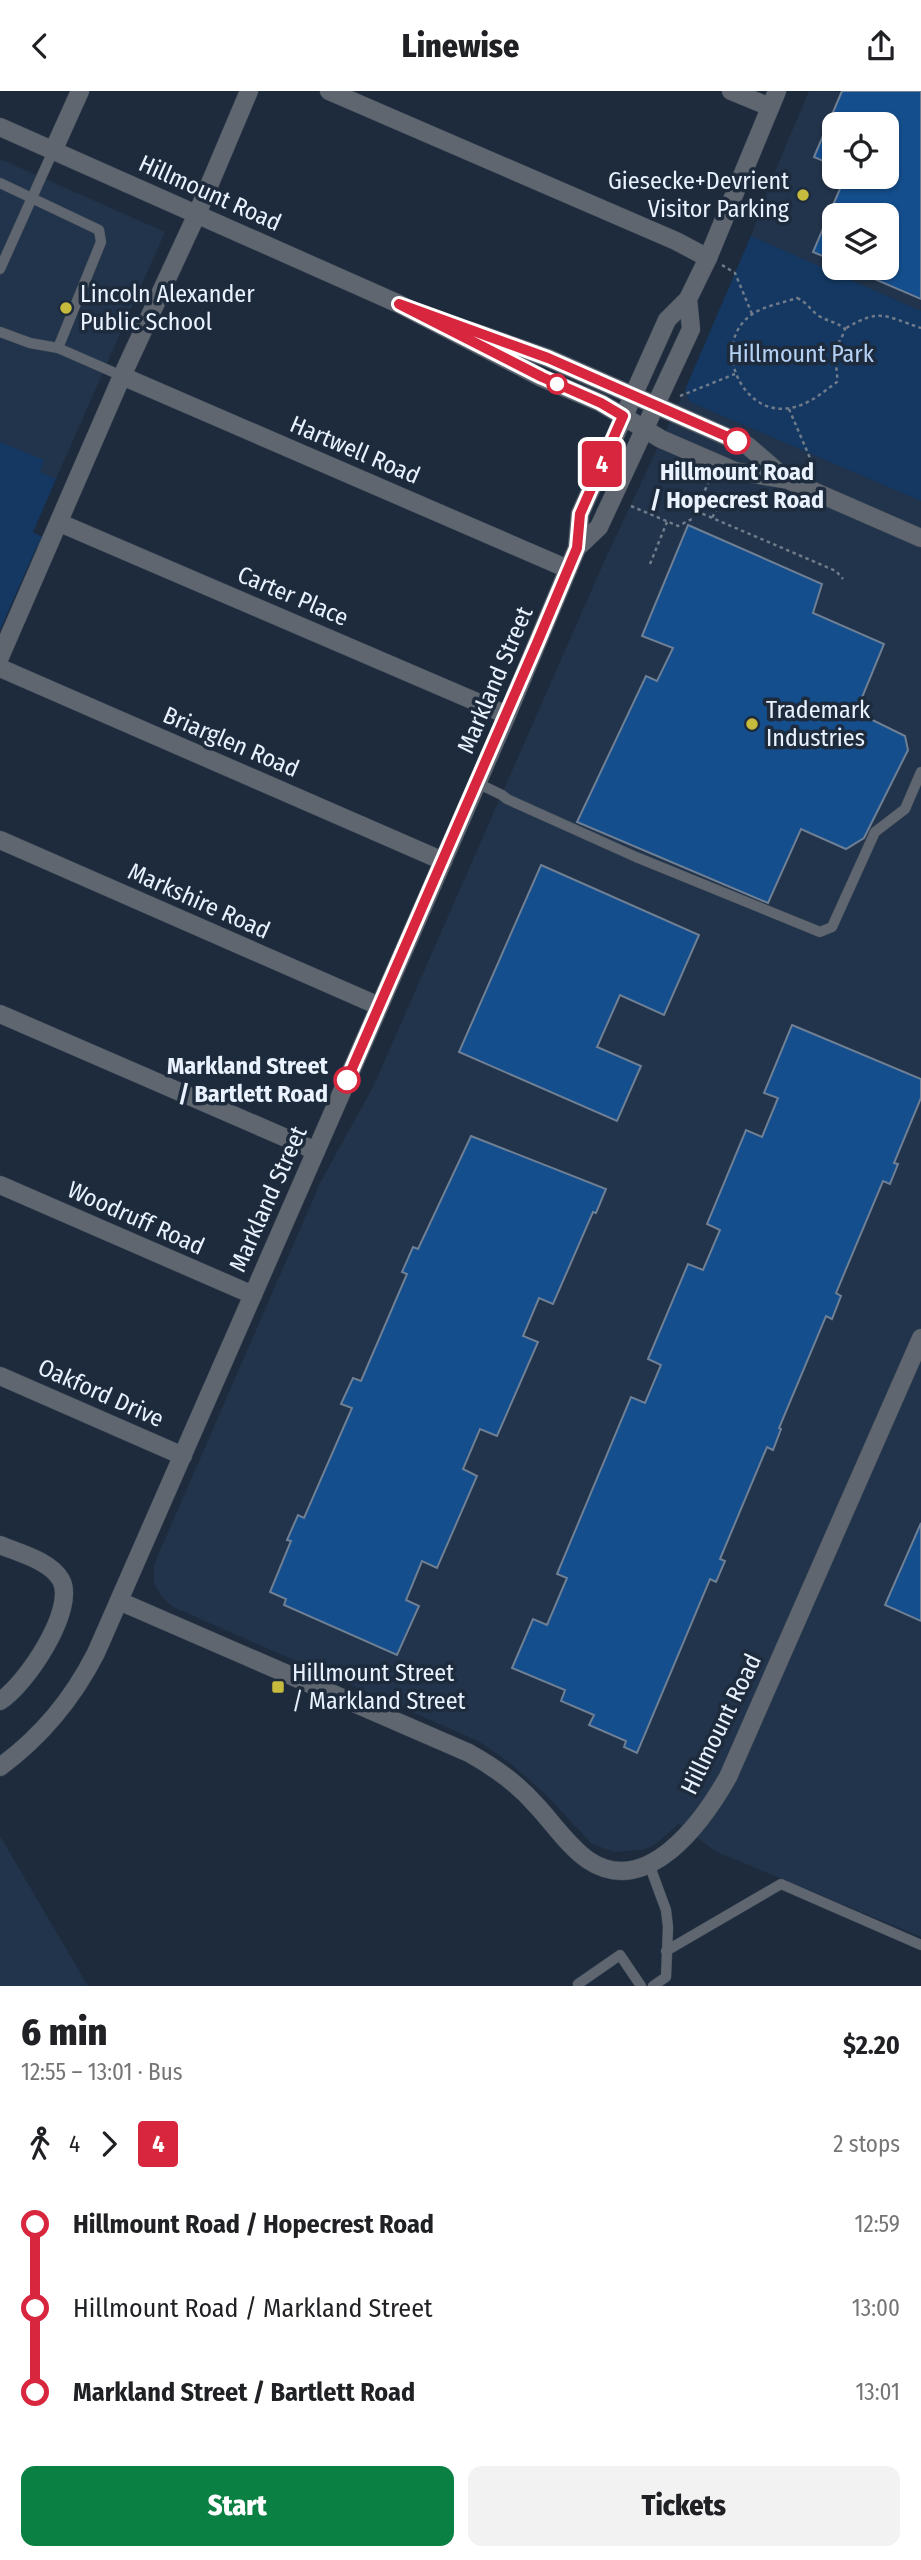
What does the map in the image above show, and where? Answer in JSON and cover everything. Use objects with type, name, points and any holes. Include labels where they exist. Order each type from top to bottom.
[{"type":"street","points":[[53,151],[80,91]]},
{"type":"street","points":[[0,657],[122,376],[197,214],[248,91]]},
{"type":"street","points":[[329,91],[676,241],[708,258]]},
{"type":"street","points":[[731,91],[774,99]]},
{"type":"street","name":"Markland Street","points":[[0,1767],[43,1731],[69,1699],[96,1653],[507,715],[577,548],[580,514],[667,320],[688,299],[708,258],[774,99]]},
{"type":"street","name":"Hillmount Road","points":[[0,127],[399,304],[542,377],[601,403],[645,429],[735,471],[788,480],[921,538]]},
{"type":"street","name":"Markland Street","points":[[577,548],[599,527],[691,329],[688,299]]},
{"type":"street","name":"Hillmount Road","points":[[399,304],[548,358],[748,446],[788,480]]},
{"type":"street","name":"Hartwell Road","points":[[122,376],[568,569]]},
{"type":"street","name":"Carter Place","points":[[60,523],[507,715]]},
{"type":"street","name":"Briarglen Road","points":[[0,668],[443,861]]},
{"type":"street","name":"Markshire Road","points":[[0,840],[379,1006]]},
{"type":"street","points":[[0,1014],[316,1151]]},
{"type":"street","name":"Woodruff Road","points":[[0,1185],[253,1295]]},
{"type":"street","name":"Hillmount Road","points":[[119,1601],[469,1753],[499,1771],[520,1789],[578,1851],[596,1864],[623,1871],[649,1864],[684,1839],[708,1809],[727,1777],[921,1338]]},
{"type":"street","name":"Oakford Drive","points":[[0,1375],[183,1456]]},
{"type":"street","points":[[0,1545],[48,1566],[61,1579],[65,1598],[53,1630],[33,1667],[13,1692],[0,1701]]},
{"type":"lane","points":[[0,269],[53,151]]},
{"type":"lane","points":[[0,183],[99,230],[101,242],[58,348]]},
{"type":"lane","points":[[0,332],[30,343],[58,348],[122,376]]},
{"type":"lane","points":[[477,783],[636,857],[820,932],[832,927],[875,832],[905,809],[921,772]]},
{"type":"lane","points":[[649,1864],[666,1910],[668,1927],[667,1982],[653,1986]]},
{"type":"lane","points":[[666,1951],[781,1884],[921,1945]]},
{"type":"lane","points":[[579,1986],[578,1984],[620,1955],[641,1986]]},
{"type":"path","points":[[708,258],[735,273],[752,314]]},
{"type":"path","points":[[845,329],[836,321],[820,317],[797,298],[752,314],[740,327],[733,344],[731,359],[735,374],[748,393],[767,406],[789,409],[810,402],[837,381],[836,346],[845,329],[866,317],[884,315],[921,328]]},
{"type":"path","points":[[680,396],[735,374]]},
{"type":"path","points":[[789,409],[813,465]]},
{"type":"path","points":[[631,506],[678,526],[692,519],[713,473]]},
{"type":"path","points":[[702,497],[719,504],[712,518]]},
{"type":"path","points":[[696,511],[836,571],[843,579]]},
{"type":"path","points":[[650,564],[668,521]]},
{"type":"shaded area","points":[[809,91],[921,91],[921,311],[851,280],[899,280],[899,203],[822,203],[822,267],[751,236]]},
{"type":"shaded area","name":"Lincoln Alexander Public School","points":[[0,159],[165,232],[56,479],[0,457]]},
{"type":"shaded area","points":[[685,390],[690,402],[921,501],[921,1937],[715,1851],[679,1824],[653,1846],[642,1850],[614,1852],[592,1844],[546,1795],[510,1763],[478,1741],[173,1607],[162,1597],[154,1584],[154,1565],[158,1555],[321,1181],[373,1087],[607,555]]},
{"type":"shaded area","points":[[0,1836],[88,1986],[0,1986]]},
{"type":"green space","name":"Hillmount Park","points":[[751,236],[822,267],[822,280],[851,280],[921,311],[921,501],[690,402],[685,390]]},
{"type":"green space","points":[[0,442],[44,460],[40,472],[56,479],[33,532],[46,539],[45,542],[37,546],[0,630]]},
{"type":"building","points":[[842,91],[921,91],[921,299],[877,280],[899,280],[899,203],[834,203],[840,189],[899,189],[899,112],[833,112]]},
{"type":"building","points":[[822,138],[822,160],[814,157]]},
{"type":"building","points":[[822,231],[822,256],[813,252]]},
{"type":"building","name":"Trademark Industries","points":[[688,525],[822,584],[813,613],[884,644],[856,712],[905,736],[908,750],[864,838],[846,849],[801,829],[768,903],[577,822],[646,676],[657,681],[673,648],[642,636]]},
{"type":"building","points":[[541,865],[699,935],[664,1015],[620,995],[597,1047],[641,1066],[617,1121],[459,1052]]},
{"type":"building","points":[[792,1025],[921,1079],[921,1098],[894,1163],[898,1164],[890,1184],[883,1181],[836,1293],[841,1296],[832,1319],[826,1316],[779,1428],[781,1429],[773,1450],[767,1447],[720,1559],[725,1561],[716,1582],[710,1579],[637,1753],[624,1747],[626,1741],[589,1725],[594,1715],[561,1701],[565,1690],[512,1668],[533,1619],[547,1625],[567,1578],[557,1574],[631,1397],[645,1403],[661,1365],[648,1359],[688,1264],[703,1270],[720,1230],[707,1224],[746,1130],[762,1137],[778,1098],[764,1093]]},
{"type":"building","points":[[471,1136],[606,1189],[596,1213],[593,1212],[553,1304],[539,1298],[523,1336],[538,1342],[497,1436],[480,1429],[463,1469],[477,1476],[437,1568],[422,1561],[406,1600],[419,1606],[397,1655],[284,1605],[286,1599],[270,1592],[291,1541],[287,1540],[298,1515],[304,1518],[352,1408],[341,1404],[353,1378],[361,1381],[407,1274],[402,1272],[413,1247],[418,1249]]},
{"type":"building","points":[[921,1523],[921,1621],[885,1605]]},
{"type":"bus line","name":"4","points":[[347,1080],[577,548],[580,514],[623,416],[399,304],[548,358],[737,441]]},
{"type":"place","name":"Giesecke+Devrient Visitor Parking","points":[[803,195]]},
{"type":"place","name":"Lincoln Alexander Public School","points":[[66,308]]},
{"type":"place","name":"Hillmount Road / Hopecrest Road","points":[[737,441]]},
{"type":"place","name":"Trademark Industries","points":[[752,724]]},
{"type":"place","name":"Markland Street / Bartlett Road","points":[[347,1080]]},
{"type":"place","name":"Hillmount Street / Markland Street","points":[[278,1687]]}]
